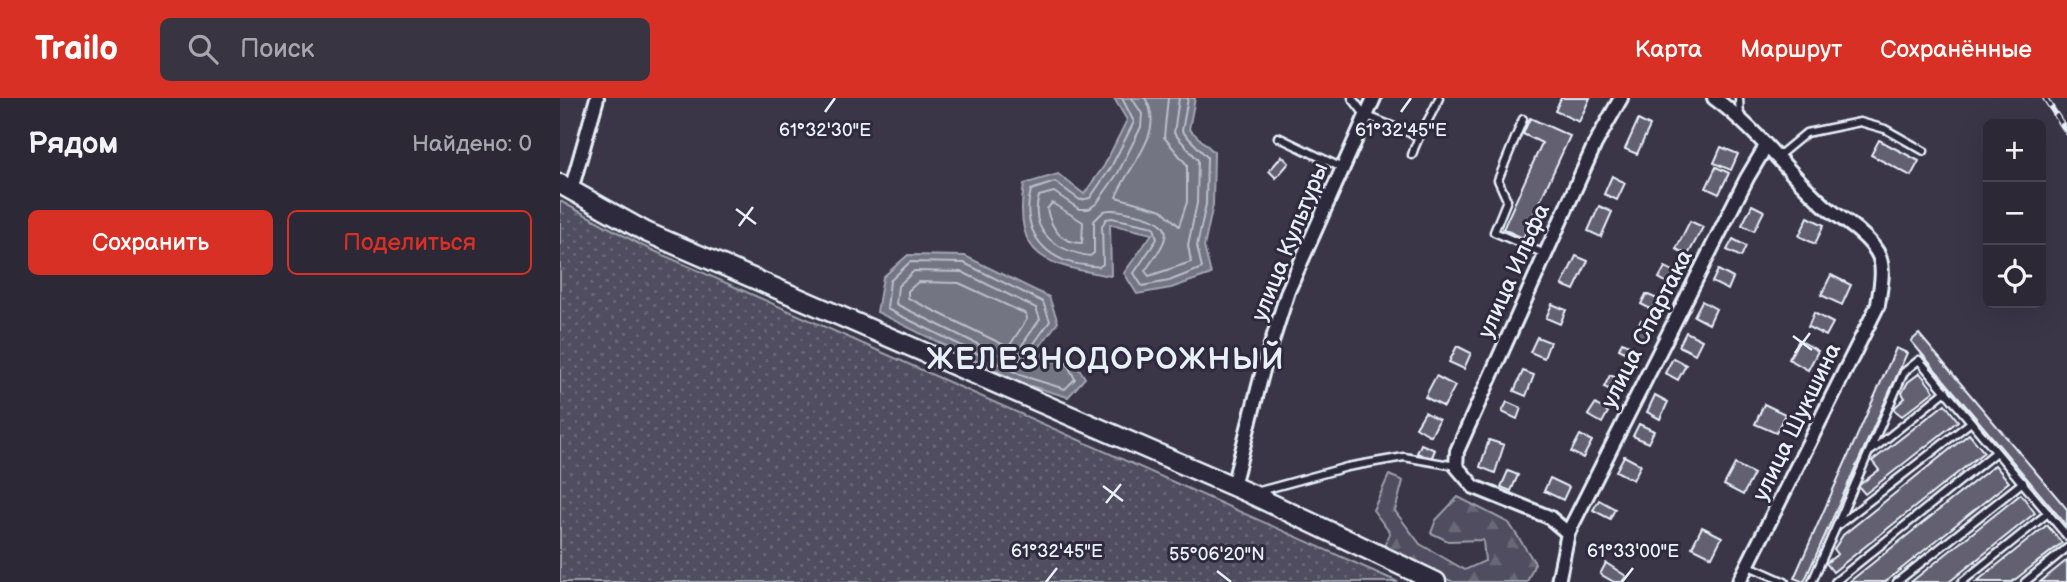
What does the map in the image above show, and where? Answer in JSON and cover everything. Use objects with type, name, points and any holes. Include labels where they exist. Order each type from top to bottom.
[{"type":"street","points":[[597,98],[565,187],[646,232],[1233,486],[1436,582]]},
{"type":"street","name":"улица Культуры","points":[[1233,486],[1263,370],[1289,291],[1374,98]]},
{"type":"street","name":"улица Ильфа","points":[[1456,466],[1461,440],[1595,144],[1621,98]]},
{"type":"street","points":[[1714,98],[1740,117],[1777,157]]},
{"type":"street","name":"улица Спартака","points":[[1558,582],[1568,533],[1746,177],[1766,146]]},
{"type":"street","name":"улица Шукшина","points":[[1739,582],[1878,304],[1882,277],[1878,253],[1859,232],[1825,205],[1777,157]]},
{"type":"street","points":[[1456,466],[1474,487],[1549,517],[1568,533]]},
{"type":"lane","points":[[1352,98],[1366,115],[1417,136]]},
{"type":"lane","points":[[1412,155],[1417,136],[1429,122],[1439,98]]},
{"type":"lane","points":[[1739,98],[1740,117]]},
{"type":"lane","points":[[1523,119],[1498,180],[1507,200],[1493,233],[1545,254]]},
{"type":"lane","points":[[1777,157],[1806,133],[1860,122],[1885,129],[1924,151]]},
{"type":"lane","points":[[1278,137],[1343,168]]},
{"type":"lane","points":[[1812,582],[1904,372],[1919,360],[2067,536]]},
{"type":"lane","points":[[1868,454],[1946,391]]},
{"type":"lane","points":[[1834,528],[1971,422]]},
{"type":"lane","points":[[1835,582],[1996,452]]},
{"type":"lane","points":[[1251,494],[1347,467],[1404,457],[1456,466]]},
{"type":"lane","points":[[1897,582],[2022,482]]},
{"type":"lane","points":[[1962,582],[2048,513]]},
{"type":"lane","points":[[2025,582],[2067,548]]},
{"type":"lane","points":[[1749,566],[1785,582]]},
{"type":"green space","points":[[560,201],[643,246],[1398,582],[560,582]]},
{"type":"green space","points":[[1389,475],[1403,481],[1395,511],[1420,544],[1465,570],[1485,561],[1483,540],[1448,541],[1431,533],[1436,520],[1458,497],[1509,523],[1535,563],[1527,582],[1453,582],[1383,549],[1390,533],[1373,510]]},
{"type":"water","points":[[1114,98],[1195,98],[1189,129],[1214,152],[1213,205],[1204,247],[1211,274],[1171,288],[1137,294],[1124,273],[1152,234],[1110,224],[1111,276],[1052,262],[1039,254],[1030,243],[1024,228],[1022,209],[1024,184],[1058,174],[1084,194],[1104,166],[1127,120]]},
{"type":"water","points":[[908,255],[965,256],[1049,297],[1058,322],[1034,354],[1069,353],[1085,378],[1068,397],[1021,383],[877,312],[883,277]]},
{"type":"building","points":[[1561,98],[1590,98],[1579,122],[1555,111]]},
{"type":"building","points":[[1530,118],[1570,136],[1523,238],[1503,229],[1542,143],[1523,134]]},
{"type":"building","points":[[1638,120],[1650,126],[1637,154],[1625,149]]},
{"type":"building","points":[[1879,140],[1919,161],[1911,176],[1871,155]]},
{"type":"building","points":[[1721,147],[1738,154],[1731,170],[1714,163]]},
{"type":"building","points":[[1282,156],[1289,163],[1276,178],[1269,171]]},
{"type":"building","points":[[1716,167],[1729,173],[1719,194],[1706,188]]},
{"type":"building","points":[[1612,176],[1625,183],[1617,200],[1604,194]]},
{"type":"building","points":[[1752,205],[1764,211],[1754,231],[1742,225]]},
{"type":"building","points":[[1599,206],[1612,212],[1601,237],[1588,231]]},
{"type":"building","points":[[1808,217],[1824,225],[1815,244],[1799,236]]},
{"type":"building","points":[[1690,221],[1703,227],[1688,255],[1676,249]]},
{"type":"building","points":[[1733,239],[1746,246],[1741,257],[1727,250]]},
{"type":"building","points":[[1576,256],[1588,261],[1574,290],[1562,285]]},
{"type":"building","points":[[1665,267],[1679,274],[1673,286],[1659,278]]},
{"type":"building","points":[[1718,270],[1733,278],[1728,290],[1712,282]]},
{"type":"building","points":[[1831,275],[1851,285],[1842,305],[1821,295]]},
{"type":"building","points":[[1646,294],[1664,302],[1658,313],[1641,304]]},
{"type":"building","points":[[1702,301],[1716,309],[1709,324],[1694,316]]},
{"type":"building","points":[[1552,304],[1566,310],[1560,324],[1546,318]]},
{"type":"building","points":[[1814,313],[1833,323],[1826,336],[1808,327]]},
{"type":"building","points":[[1641,320],[1653,325],[1645,341],[1634,335]]},
{"type":"building","points":[[1686,332],[1702,340],[1695,354],[1679,346]]},
{"type":"building","points":[[1919,334],[2067,509],[2067,526],[1911,341]]},
{"type":"building","points":[[1537,337],[1550,342],[1544,358],[1530,352]]},
{"type":"building","points":[[1799,340],[1818,351],[1808,370],[1789,359]]},
{"type":"building","points":[[1622,342],[1640,350],[1636,358],[1619,349]]},
{"type":"building","points":[[1457,346],[1471,353],[1464,369],[1449,362]]},
{"type":"building","points":[[1896,348],[1907,353],[1804,582],[1794,578]]},
{"type":"building","points":[[1673,358],[1686,365],[1678,380],[1665,373]]},
{"type":"building","points":[[1523,371],[1534,375],[1526,396],[1514,391]]},
{"type":"building","points":[[1920,373],[1934,391],[1902,416],[1893,409],[1905,398],[1902,393],[1908,382]]},
{"type":"building","points":[[1610,375],[1623,381],[1617,393],[1604,387]]},
{"type":"building","points":[[1436,376],[1455,386],[1444,407],[1425,397]]},
{"type":"building","points":[[1655,395],[1668,402],[1660,419],[1647,412]]},
{"type":"building","points":[[1507,402],[1521,408],[1517,419],[1502,412]]},
{"type":"building","points":[[1595,404],[1608,412],[1602,423],[1588,415]]},
{"type":"building","points":[[1764,404],[1785,414],[1776,433],[1755,424]]},
{"type":"building","points":[[1945,404],[1958,421],[1865,494],[1858,486],[1879,470],[1872,461]]},
{"type":"building","points":[[1425,412],[1439,420],[1431,436],[1416,427]]},
{"type":"building","points":[[1639,424],[1654,431],[1648,443],[1633,436]]},
{"type":"building","points":[[1969,434],[1984,452],[1833,572],[1826,563],[1838,554],[1834,549],[1843,535]]},
{"type":"building","points":[[1580,435],[1592,441],[1583,458],[1571,452]]},
{"type":"building","points":[[1489,440],[1504,445],[1495,473],[1480,467]]},
{"type":"building","points":[[1421,444],[1435,450],[1431,459],[1417,453]]},
{"type":"building","points":[[1624,456],[1641,465],[1633,480],[1616,471]]},
{"type":"building","points":[[1735,464],[1754,474],[1743,495],[1724,485]]},
{"type":"building","points":[[1995,465],[2009,482],[1885,582],[1849,582]]},
{"type":"building","points":[[1508,471],[1518,475],[1511,491],[1501,487]]},
{"type":"building","points":[[1550,478],[1569,487],[1563,500],[1544,491]]},
{"type":"building","points":[[2021,494],[2035,513],[1949,582],[1911,582]]},
{"type":"building","points":[[1599,500],[1615,509],[1610,519],[1593,510]]},
{"type":"building","points":[[2047,525],[2062,543],[2012,582],[1976,582]]},
{"type":"building","points":[[1702,527],[1722,537],[1712,557],[1692,547]]},
{"type":"building","points":[[2067,560],[2067,582],[2040,582]]},
{"type":"building","points":[[1606,563],[1626,576],[1622,582],[1614,582],[1600,574]]},
{"type":"railway","points":[[2045,98],[2067,132]]},
{"type":"district","name":"ЖЕЛЕЗНОДОРОЖНЫЙ","points":[[1106,360]]}]
